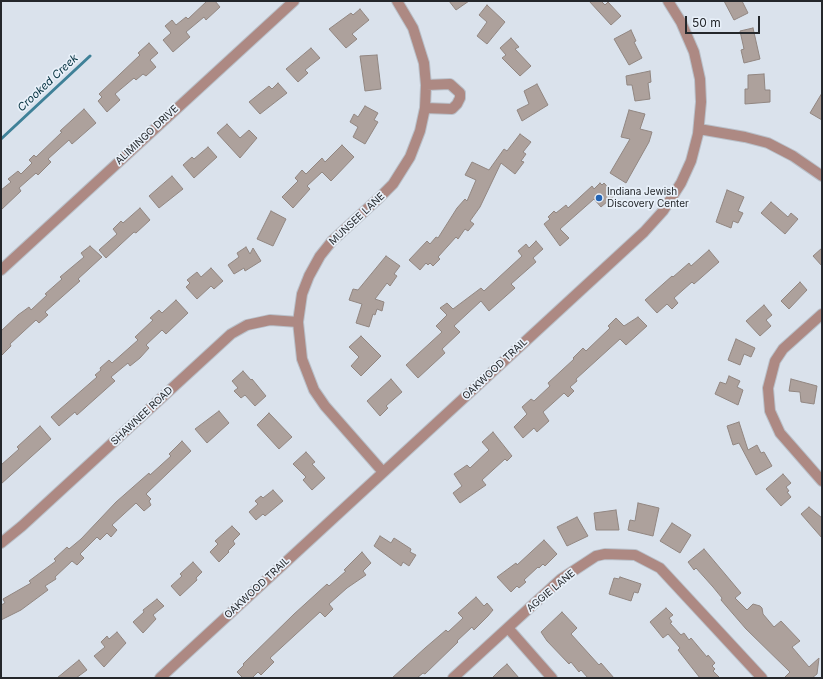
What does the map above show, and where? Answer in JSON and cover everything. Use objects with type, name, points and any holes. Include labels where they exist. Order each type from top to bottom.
[{"type":"street","name":"ALIMINGO DRIVE","points":[[1,270],[294,1]]},
{"type":"street","name":"MUNSEE LANE","points":[[383,472],[325,406],[314,390],[302,359],[298,336],[298,322],[302,294],[309,276],[320,256],[332,241],[380,197],[398,176],[414,149],[420,131],[425,108],[426,85],[424,63],[416,36],[397,1]]},
{"type":"street","name":"OAKWOOD TRAIL","points":[[160,678],[657,218],[671,199],[685,174],[690,161],[699,129],[701,102],[697,60],[686,30],[668,1]]},
{"type":"street","points":[[425,108],[452,109],[460,98],[460,92],[450,84],[426,85]]},
{"type":"street","points":[[699,129],[745,137],[768,143],[793,156],[822,176]]},
{"type":"street","points":[[822,314],[787,346],[775,361],[769,379],[768,393],[770,411],[775,425],[783,437],[822,481]]},
{"type":"street","name":"SHAWNEE ROAD","points":[[1,543],[22,526],[231,334],[247,325],[270,320],[298,322]]},
{"type":"street","name":"AGGIE LANE","points":[[453,678],[562,579],[596,556],[605,554],[636,555],[660,568],[762,678]]},
{"type":"street","points":[[508,628],[552,678]]},
{"type":"building","points":[[207,1],[215,1],[220,7],[206,20],[204,17],[186,32],[190,37],[173,52],[163,40],[171,33],[165,26],[172,20],[176,25],[186,17],[188,19]]},
{"type":"building","points":[[449,1],[469,1],[456,10]]},
{"type":"building","points":[[589,1],[601,1],[605,5],[608,2],[621,16],[611,25]]},
{"type":"building","points":[[724,1],[742,1],[748,13],[734,20]]},
{"type":"building","points":[[487,5],[505,22],[487,44],[477,36],[487,22],[479,15]]},
{"type":"building","points":[[360,9],[369,20],[352,34],[357,39],[346,48],[329,29],[351,13],[353,15]]},
{"type":"building","points":[[753,28],[760,59],[744,63],[741,50],[744,49],[740,31]]},
{"type":"building","points":[[631,30],[636,41],[634,42],[642,58],[629,65],[614,39]]},
{"type":"building","points":[[511,38],[519,47],[515,49],[531,66],[520,76],[502,58],[506,55],[500,48]]},
{"type":"building","points":[[149,43],[158,53],[150,60],[156,67],[146,76],[143,74],[136,80],[134,78],[115,94],[120,100],[107,112],[98,101],[102,97],[99,94],[140,55],[138,53]]},
{"type":"building","points":[[311,48],[320,58],[305,70],[308,73],[298,82],[286,69]]},
{"type":"building","points":[[377,55],[381,89],[365,91],[360,56]]},
{"type":"building","points":[[650,71],[651,82],[648,83],[650,99],[635,101],[632,85],[627,85],[626,76]]},
{"type":"building","points":[[764,74],[765,90],[770,90],[770,102],[745,104],[745,89],[748,89],[748,75]]},
{"type":"building","points":[[278,83],[287,93],[260,114],[249,102],[269,86],[272,89]]},
{"type":"building","points":[[537,84],[548,105],[522,121],[517,110],[529,104],[524,91]]},
{"type":"building","points":[[822,93],[822,120],[810,113]]},
{"type":"building","points":[[365,106],[378,113],[374,120],[378,122],[365,144],[353,137],[358,127],[350,122],[354,114],[358,117]]},
{"type":"building","points":[[84,109],[96,123],[72,144],[69,140],[48,159],[51,162],[38,175],[36,173],[19,188],[21,191],[1,210],[1,190],[11,182],[8,179],[18,171],[21,174],[32,163],[29,160],[34,155],[36,157],[62,132],[60,131]]},
{"type":"building","points":[[629,110],[645,114],[640,129],[652,132],[649,142],[626,183],[610,173],[630,139],[621,137]]},
{"type":"building","points":[[227,124],[240,138],[249,130],[257,138],[240,158],[217,133]]},
{"type":"building","points":[[520,134],[531,142],[523,152],[526,154],[521,161],[524,162],[515,174],[501,163],[480,207],[470,221],[474,224],[468,231],[465,229],[458,239],[456,237],[438,257],[440,259],[433,266],[430,263],[428,265],[426,263],[420,270],[409,260],[427,241],[430,244],[436,237],[438,238],[457,208],[465,199],[467,201],[476,180],[465,175],[472,162],[489,170],[504,149],[507,151]]},
{"type":"building","points":[[342,145],[354,157],[331,181],[322,172],[307,186],[310,189],[293,208],[282,197],[298,181],[295,178],[302,170],[306,174],[322,158],[325,162]]},
{"type":"building","points":[[208,147],[217,157],[194,178],[183,165],[192,157],[194,159]]},
{"type":"building","points":[[172,176],[183,189],[159,208],[149,196]]},
{"type":"building","points":[[600,183],[602,185],[604,183],[615,195],[601,207],[594,199],[560,229],[569,238],[560,246],[544,224],[550,219],[548,217],[554,211],[556,213],[566,205],[568,208],[592,186],[594,189]]},
{"type":"building","points":[[727,190],[744,197],[738,211],[743,213],[738,223],[733,221],[731,228],[716,222]]},
{"type":"building","points":[[771,202],[788,217],[791,213],[798,219],[785,234],[761,213]]},
{"type":"building","points":[[140,208],[150,220],[136,233],[134,232],[106,258],[99,250],[117,234],[113,229],[121,221],[123,223]]},
{"type":"building","points":[[271,211],[286,219],[273,246],[257,239]]},
{"type":"building","points":[[536,241],[543,249],[533,258],[536,262],[511,284],[515,288],[489,311],[481,301],[454,326],[460,332],[442,349],[445,353],[418,378],[406,365],[442,332],[436,326],[447,315],[440,308],[447,303],[453,309],[481,288],[484,291],[522,256],[518,251],[526,244],[529,248]]},
{"type":"building","points":[[90,246],[102,257],[78,279],[80,281],[45,312],[48,315],[39,323],[36,320],[10,344],[11,346],[1,356],[1,331],[18,315],[29,307],[31,310],[47,295],[45,294],[62,279],[60,277],[84,257],[81,253]]},
{"type":"building","points":[[246,247],[250,254],[253,248],[261,261],[245,271],[244,268],[234,274],[228,265],[239,257],[237,253]]},
{"type":"building","points":[[822,248],[822,266],[813,256]]},
{"type":"building","points":[[709,250],[719,262],[694,284],[692,282],[674,298],[678,303],[672,309],[667,304],[657,313],[645,300],[672,276],[673,277],[689,263],[691,266]]},
{"type":"building","points":[[386,256],[400,266],[394,274],[397,276],[390,286],[387,283],[375,299],[384,302],[382,311],[377,309],[375,315],[373,314],[369,327],[356,323],[362,304],[349,300],[353,289],[358,290]]},
{"type":"building","points":[[211,268],[223,281],[214,289],[211,286],[197,299],[186,287],[190,283],[187,280],[197,272],[201,277]]},
{"type":"building","points":[[800,282],[807,290],[789,309],[781,301]]},
{"type":"building","points":[[176,300],[188,313],[166,334],[162,330],[146,345],[149,348],[140,358],[130,366],[128,363],[111,377],[115,381],[77,415],[75,412],[59,426],[51,417],[97,377],[95,375],[109,360],[112,363],[138,340],[135,337],[153,320],[150,318],[159,310],[162,313]]},
{"type":"building","points":[[764,305],[772,315],[766,320],[771,326],[760,336],[746,321]]},
{"type":"building","points":[[638,317],[647,326],[626,345],[620,339],[576,379],[577,381],[570,387],[574,391],[568,397],[564,393],[543,412],[549,421],[537,432],[534,428],[523,438],[514,427],[527,414],[522,407],[531,399],[534,401],[550,386],[548,383],[574,359],[573,358],[583,348],[586,351],[610,328],[608,326],[616,318],[624,326]]},
{"type":"building","points":[[361,336],[381,356],[361,376],[351,366],[359,357],[349,347]]},
{"type":"building","points":[[736,339],[755,348],[751,357],[744,354],[740,365],[728,360]]},
{"type":"building","points":[[243,371],[251,380],[252,379],[266,396],[255,406],[245,395],[241,398],[234,391],[238,388],[232,381]]},
{"type":"building","points":[[729,376],[740,381],[737,387],[743,390],[738,405],[715,394],[720,382],[726,384]]},
{"type":"building","points":[[391,379],[402,392],[386,406],[388,408],[380,416],[367,401]]},
{"type":"building","points":[[791,379],[817,386],[814,404],[801,402],[800,392],[789,391]]},
{"type":"building","points":[[219,411],[229,423],[207,443],[195,429]]},
{"type":"building","points":[[269,413],[292,437],[279,449],[257,425]]},
{"type":"building","points":[[739,422],[748,450],[757,445],[761,453],[764,452],[772,466],[756,475],[739,443],[733,445],[727,426]]},
{"type":"building","points":[[40,426],[51,439],[1,484],[1,465],[19,449],[17,447]]},
{"type":"building","points":[[493,432],[512,456],[507,461],[505,459],[482,480],[486,485],[460,503],[453,493],[462,486],[454,474],[467,465],[470,468],[489,450],[482,442]]},
{"type":"building","points":[[182,441],[191,451],[146,494],[151,499],[149,501],[151,505],[144,511],[136,503],[112,525],[117,530],[111,537],[107,533],[100,540],[97,537],[80,554],[84,558],[77,565],[72,561],[55,577],[56,579],[45,586],[48,590],[21,610],[1,620],[1,605],[5,603],[3,599],[31,583],[29,581],[56,561],[54,559],[67,547],[69,549],[81,539],[116,502],[171,456],[169,454]]},
{"type":"building","points":[[306,452],[315,462],[312,464],[325,478],[312,490],[303,480],[306,477],[293,464]]},
{"type":"building","points":[[783,474],[791,483],[786,487],[789,491],[787,492],[791,497],[781,506],[766,489]]},
{"type":"building","points":[[273,490],[283,501],[265,516],[263,514],[256,520],[249,512],[258,504],[255,501],[261,496],[263,498]]},
{"type":"building","points":[[638,503],[659,508],[653,536],[628,530],[630,520],[635,521]]},
{"type":"building","points":[[809,507],[822,518],[822,538],[801,514]]},
{"type":"building","points":[[616,510],[619,530],[596,530],[594,513]]},
{"type":"building","points":[[577,517],[588,536],[567,546],[557,527]]},
{"type":"building","points":[[672,523],[691,535],[680,553],[660,541]]},
{"type":"building","points":[[232,526],[240,534],[233,541],[235,544],[228,551],[229,552],[219,562],[210,552],[218,544],[215,541]]},
{"type":"building","points":[[380,536],[391,543],[394,538],[411,549],[410,552],[416,555],[409,566],[403,562],[401,566],[374,546]]},
{"type":"building","points":[[544,540],[557,554],[545,566],[543,564],[539,568],[538,567],[524,580],[526,582],[519,588],[517,586],[511,592],[497,577],[516,563],[517,565]]},
{"type":"building","points":[[704,549],[741,593],[735,598],[747,610],[753,604],[760,606],[763,614],[774,627],[781,621],[800,641],[792,647],[809,667],[819,658],[817,674],[812,678],[784,678],[790,672],[746,629],[721,600],[722,598],[713,587],[696,568],[694,570],[688,562]]},
{"type":"building","points":[[362,552],[371,563],[363,571],[366,575],[347,588],[329,604],[333,609],[325,617],[320,612],[270,658],[274,662],[261,675],[258,672],[252,678],[243,678],[237,672],[244,665],[243,664],[327,584],[329,586],[346,571],[344,570]]},
{"type":"building","points":[[193,562],[202,572],[196,578],[197,580],[180,596],[171,586],[182,576],[180,574]]},
{"type":"building","points":[[620,577],[641,584],[638,593],[634,592],[631,601],[609,594],[614,578],[619,579]]},
{"type":"building","points":[[476,597],[484,606],[487,603],[493,610],[474,630],[472,627],[425,674],[423,673],[417,678],[392,678],[446,630],[448,632],[463,618],[458,613]]},
{"type":"building","points":[[157,599],[164,606],[153,615],[156,619],[143,633],[133,622],[144,612],[143,610]]},
{"type":"building","points":[[666,608],[673,615],[669,618],[672,622],[670,623],[681,635],[684,633],[689,640],[691,638],[707,657],[708,655],[715,663],[712,666],[715,669],[713,671],[720,678],[700,678],[678,650],[680,648],[668,634],[663,638],[650,622]]},
{"type":"building","points":[[562,612],[577,628],[571,634],[599,665],[601,663],[614,678],[588,678],[581,670],[579,672],[571,662],[569,664],[547,641],[541,632]]},
{"type":"building","points":[[117,632],[126,643],[104,667],[94,656],[105,647],[101,642],[107,636],[109,639]]},
{"type":"building","points":[[79,660],[87,670],[76,678],[57,678]]},
{"type":"building","points":[[507,664],[519,678],[492,678],[499,671]]},
{"type":"waterway","name":"Crooked Creek","points":[[1,139],[90,56]]},
{"type":"place","name":"Indiana Jewish Discovery Center","points":[[599,198]]}]
